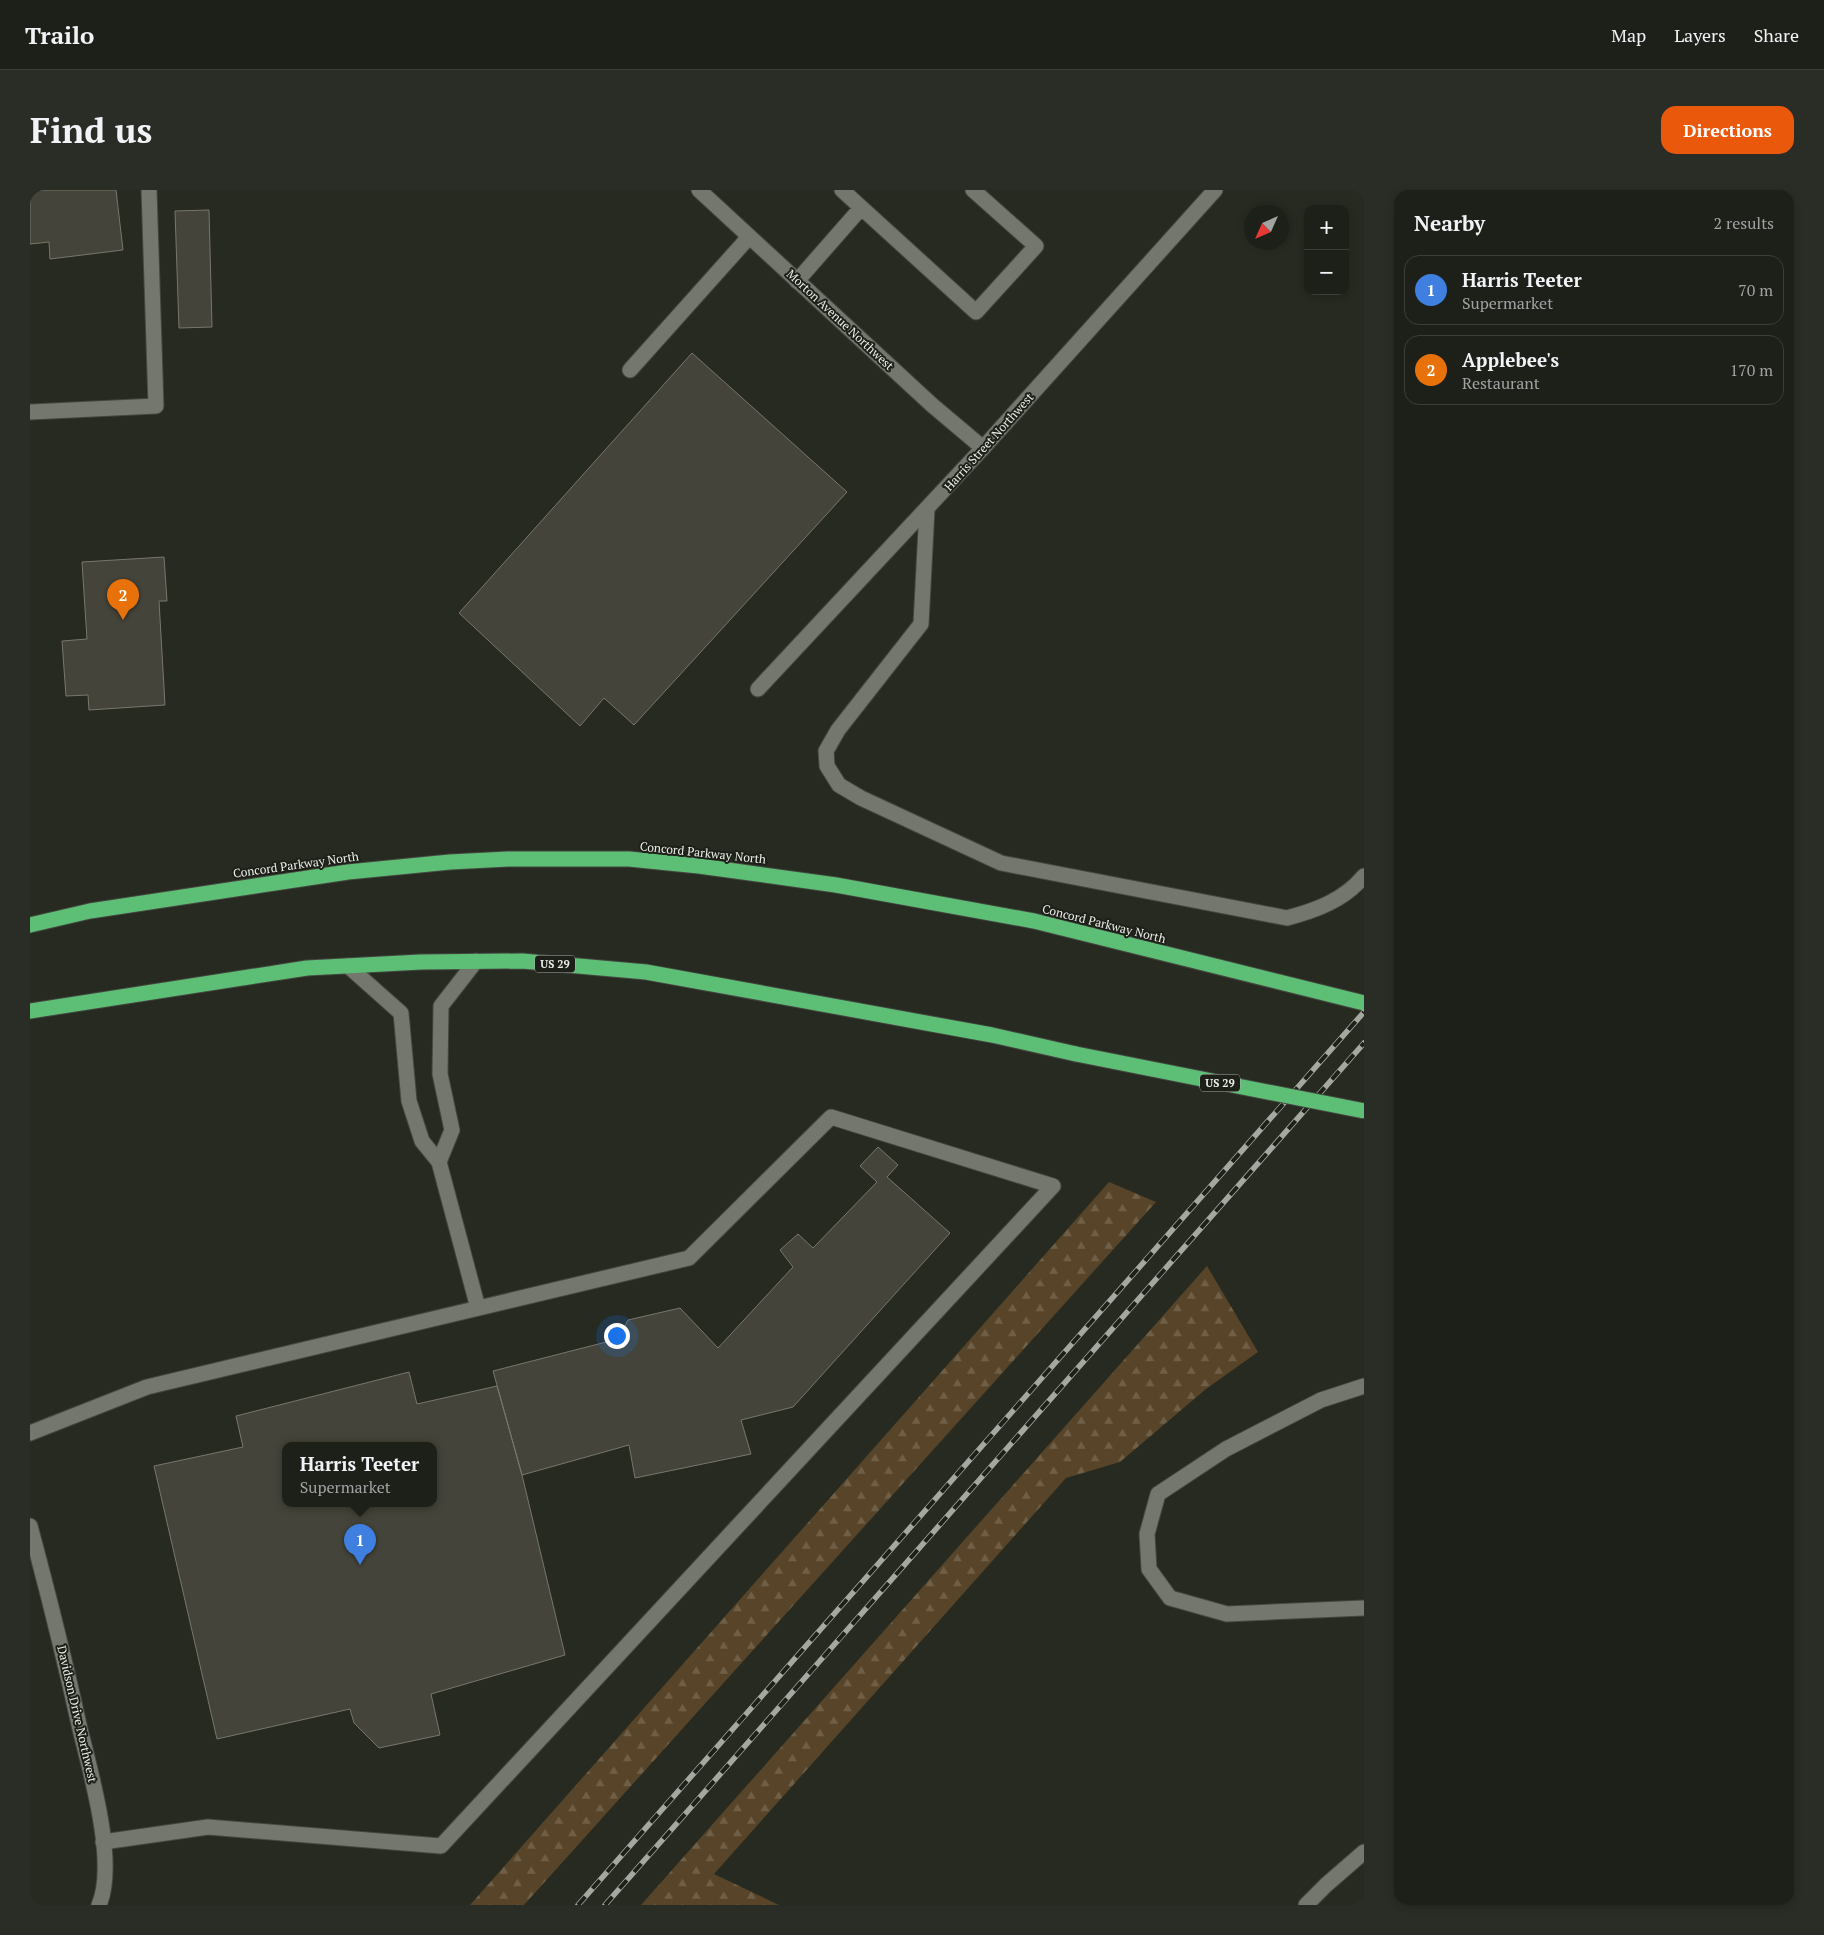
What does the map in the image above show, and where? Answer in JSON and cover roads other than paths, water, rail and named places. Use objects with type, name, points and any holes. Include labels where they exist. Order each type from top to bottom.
[{"type":"highway","name":"Concord Parkway North","points":[[30,925],[90,911],[348,872],[450,862],[508,859],[629,860],[699,866],[836,885],[1034,921],[1364,1003]]},
{"type":"highway","name":"US 29","points":[[30,1011],[307,968],[522,961],[646,972],[992,1034],[1076,1054],[1364,1111]]},
{"type":"street","points":[[30,412],[156,406],[149,190]]},
{"type":"street","name":"Morton Avenue Northwest","points":[[698,190],[932,405],[983,448]]},
{"type":"street","points":[[842,190],[976,312],[1036,246],[973,190]]},
{"type":"street","name":"Harris Street Northwest","points":[[758,689],[983,448],[1215,190]]},
{"type":"street","points":[[797,280],[861,208]]},
{"type":"street","points":[[630,370],[749,237]]},
{"type":"street","points":[[927,509],[921,624],[838,730],[826,751],[827,766],[839,785],[861,798],[1001,864],[1287,918],[1320,908],[1354,888],[1364,876]]},
{"type":"street","points":[[438,1162],[452,1130],[440,1074],[441,1006],[476,961]]},
{"type":"street","points":[[348,966],[401,1013],[409,1102],[422,1141],[438,1162],[478,1308]]},
{"type":"street","points":[[30,1433],[147,1387],[689,1258],[831,1117],[1053,1186],[440,1846],[208,1827],[103,1842]]},
{"type":"street","points":[[1364,1386],[1321,1400],[1234,1445],[1158,1494],[1147,1534],[1149,1569],[1170,1598],[1227,1614],[1364,1608]]},
{"type":"street","name":"Davidson Drive Northwest","points":[[30,1526],[63,1654],[102,1823],[105,1870],[102,1897],[99,1905]]},
{"type":"street","points":[[1306,1905],[1364,1852]]},
{"type":"railway","points":[[578,1905],[1364,1012]]},
{"type":"railway","points":[[605,1905],[1364,1043]]},
{"type":"place","name":"Applebee's","points":[[123,620]]},
{"type":"place","name":"Harris Teeter","points":[[360,1565]]}]
